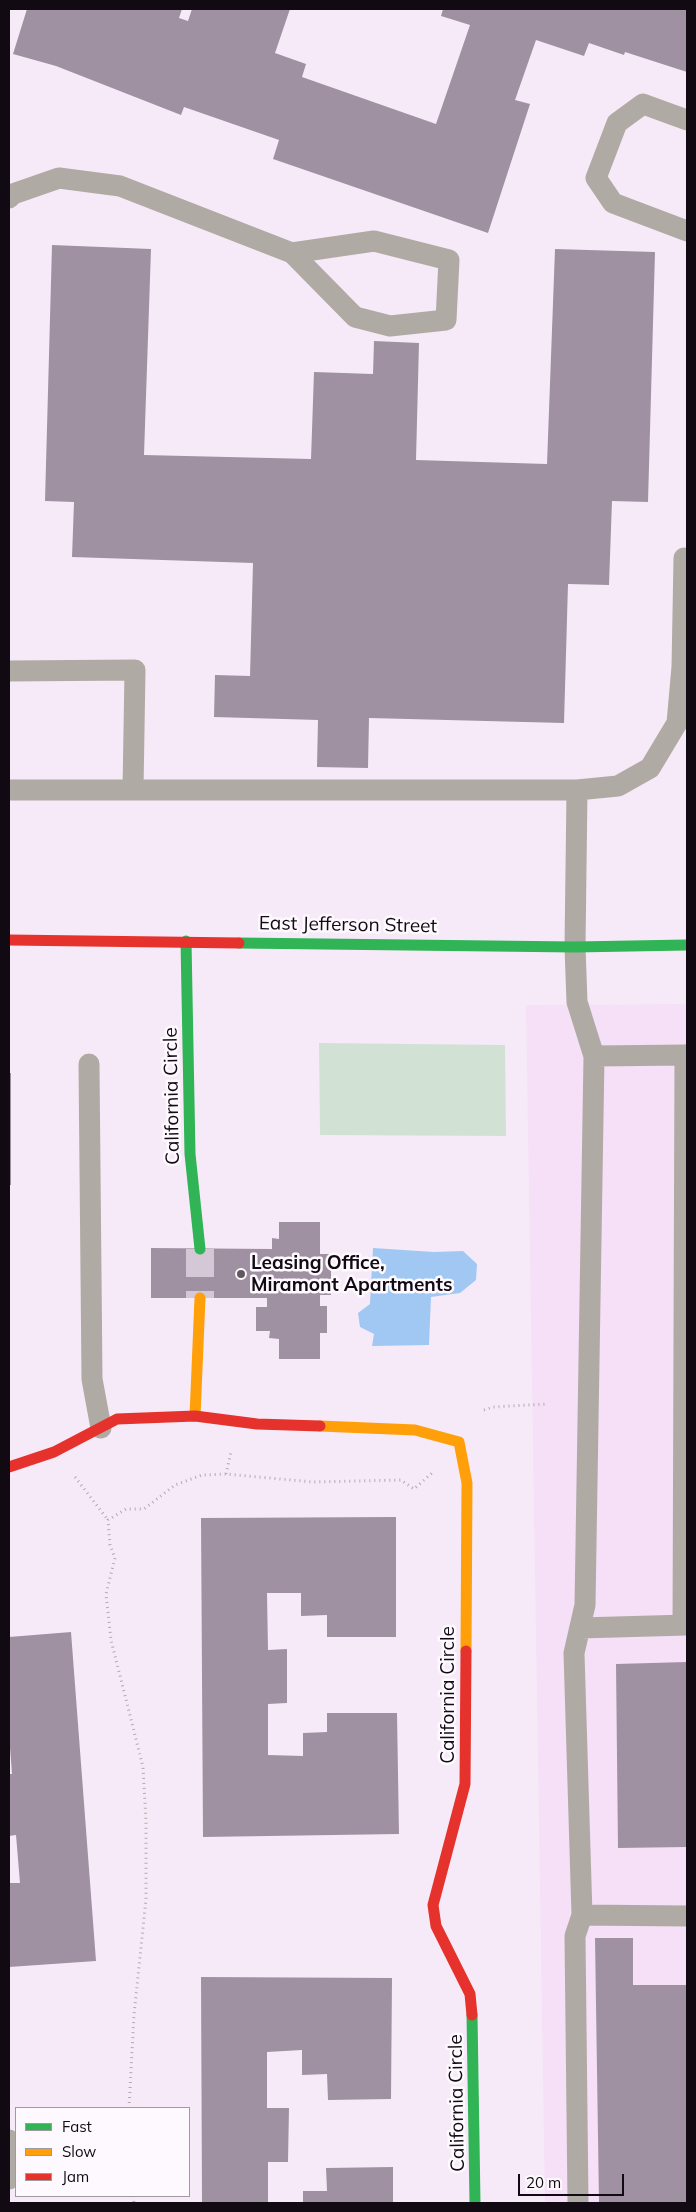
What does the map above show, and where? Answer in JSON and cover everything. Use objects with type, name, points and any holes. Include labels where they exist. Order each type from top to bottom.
[{"type":"street","name":"East Jefferson Street","points":[[9,940],[575,947],[687,945]]},
{"type":"street","name":"California Circle","points":[[186,941],[190,1154],[200,1249]]},
{"type":"street","points":[[195,1416],[200,1298]]},
{"type":"street","name":"California Circle","points":[[9,1467],[54,1452],[117,1419],[195,1416],[257,1424],[415,1430],[459,1442],[467,1483],[465,1784],[433,1904],[436,1926],[470,1994],[474,2032],[475,2203]]},
{"type":"lane","points":[[687,120],[643,104],[617,123],[596,178],[613,203],[687,231]]},
{"type":"lane","points":[[9,198],[13,194],[59,178],[120,186],[292,252],[355,317],[390,326],[446,320],[449,260],[374,241],[292,252]]},
{"type":"lane","points":[[9,790],[577,790],[618,786],[650,768],[677,723],[682,667],[684,558]]},
{"type":"lane","points":[[9,671],[135,670],[133,790]]},
{"type":"lane","points":[[577,790],[575,947],[578,1011],[594,1056],[586,1596],[574,1653],[582,1915],[575,1936],[578,2203]]},
{"type":"lane","points":[[580,1628],[685,1625],[686,1055],[594,1056]]},
{"type":"lane","points":[[89,1064],[92,1379],[101,1428]]},
{"type":"lane","points":[[582,1915],[687,1916]]},
{"type":"lane","points":[[9,2140],[11,2159],[9,2179]]},
{"type":"path","points":[[484,1410],[493,1407],[547,1404]]},
{"type":"path","points":[[226,1474],[232,1450]]},
{"type":"path","points":[[54,1452],[87,1490],[108,1520],[110,1545],[115,1558],[106,1594],[111,1640],[143,1767],[146,1821],[146,1899],[134,2015],[129,2107]]},
{"type":"path","points":[[108,1520],[126,1509],[144,1509],[175,1485],[202,1475],[226,1474],[313,1482],[401,1480],[414,1489],[433,1472]]},
{"type":"shaded area","points":[[687,1004],[687,2203],[545,2203],[526,1005]]},
{"type":"green space","points":[[319,1043],[505,1045],[506,1136],[320,1135]]},
{"type":"water","points":[[373,1248],[434,1252],[463,1251],[477,1264],[476,1280],[460,1293],[431,1297],[429,1345],[372,1346],[374,1334],[360,1327],[358,1313],[370,1304]]},
{"type":"building","points":[[27,9],[182,9],[179,18],[188,21],[192,9],[290,9],[275,53],[306,64],[302,77],[436,124],[470,25],[441,16],[443,9],[687,9],[687,72],[625,52],[624,55],[589,43],[584,56],[536,40],[515,100],[530,104],[488,233],[273,159],[279,140],[184,107],[181,115],[56,66],[13,54]]},
{"type":"building","points":[[52,245],[151,249],[144,455],[311,459],[314,372],[373,374],[374,341],[419,343],[416,460],[547,464],[555,249],[655,252],[648,502],[612,501],[609,585],[568,584],[564,723],[369,718],[368,768],[317,767],[318,720],[214,717],[215,675],[250,676],[253,563],[72,557],[74,502],[45,501]]},
{"type":"building","points":[[9,1073],[11,1073],[11,1185],[9,1185]]},
{"type":"building","name":"Leasing Office, Miramont Apartments","points":[[279,1222],[320,1222],[320,1254],[331,1254],[331,1295],[320,1295],[320,1306],[327,1306],[327,1333],[320,1333],[320,1359],[279,1359],[279,1339],[269,1338],[270,1331],[256,1331],[256,1307],[267,1307],[267,1298],[151,1298],[151,1248],[272,1249],[272,1238],[279,1239]]},
{"type":"building","points":[[396,1517],[396,1637],[327,1637],[327,1615],[301,1616],[301,1593],[267,1593],[268,1650],[287,1649],[287,1703],[268,1704],[268,1755],[303,1756],[303,1733],[327,1732],[327,1713],[397,1713],[399,1834],[203,1837],[201,1518]]},
{"type":"building","points":[[71,1632],[96,1961],[9,1967],[9,1883],[20,1883],[16,1835],[9,1836],[9,1774],[12,1774],[9,1734],[9,1637]]},
{"type":"building","points":[[687,1662],[687,1847],[618,1848],[616,1664]]},
{"type":"building","points":[[595,1938],[633,1938],[633,1985],[687,1985],[687,2203],[599,2203]]},
{"type":"building","points":[[201,1977],[392,1978],[391,2099],[328,2100],[327,2074],[302,2075],[302,2050],[267,2052],[267,2108],[289,2108],[288,2162],[268,2162],[268,2203],[202,2203]]},
{"type":"building","points":[[393,2167],[393,2203],[303,2203],[303,2191],[327,2191],[326,2168]]},
{"type":"tunnel","points":[[200,1249],[200,1298]]},
{"type":"traffic: fast","points":[[186,941],[190,1154],[200,1249]]},
{"type":"traffic: fast","points":[[239,943],[575,947],[687,945]]},
{"type":"traffic: fast","points":[[472,2015],[475,2203]]},
{"type":"traffic: slow","points":[[195,1416],[200,1298]]},
{"type":"traffic: slow","points":[[320,1426],[415,1430],[459,1442],[467,1483],[466,1651]]},
{"type":"traffic: jam","points":[[9,940],[239,943]]},
{"type":"traffic: jam","points":[[9,1467],[54,1452],[117,1419],[195,1416],[257,1424],[320,1426]]},
{"type":"traffic: jam","points":[[466,1651],[465,1784],[433,1905],[436,1926],[470,1994],[472,2015]]},
{"type":"place","name":"Leasing Office, Miramont Apartments","points":[[241,1274]]}]
